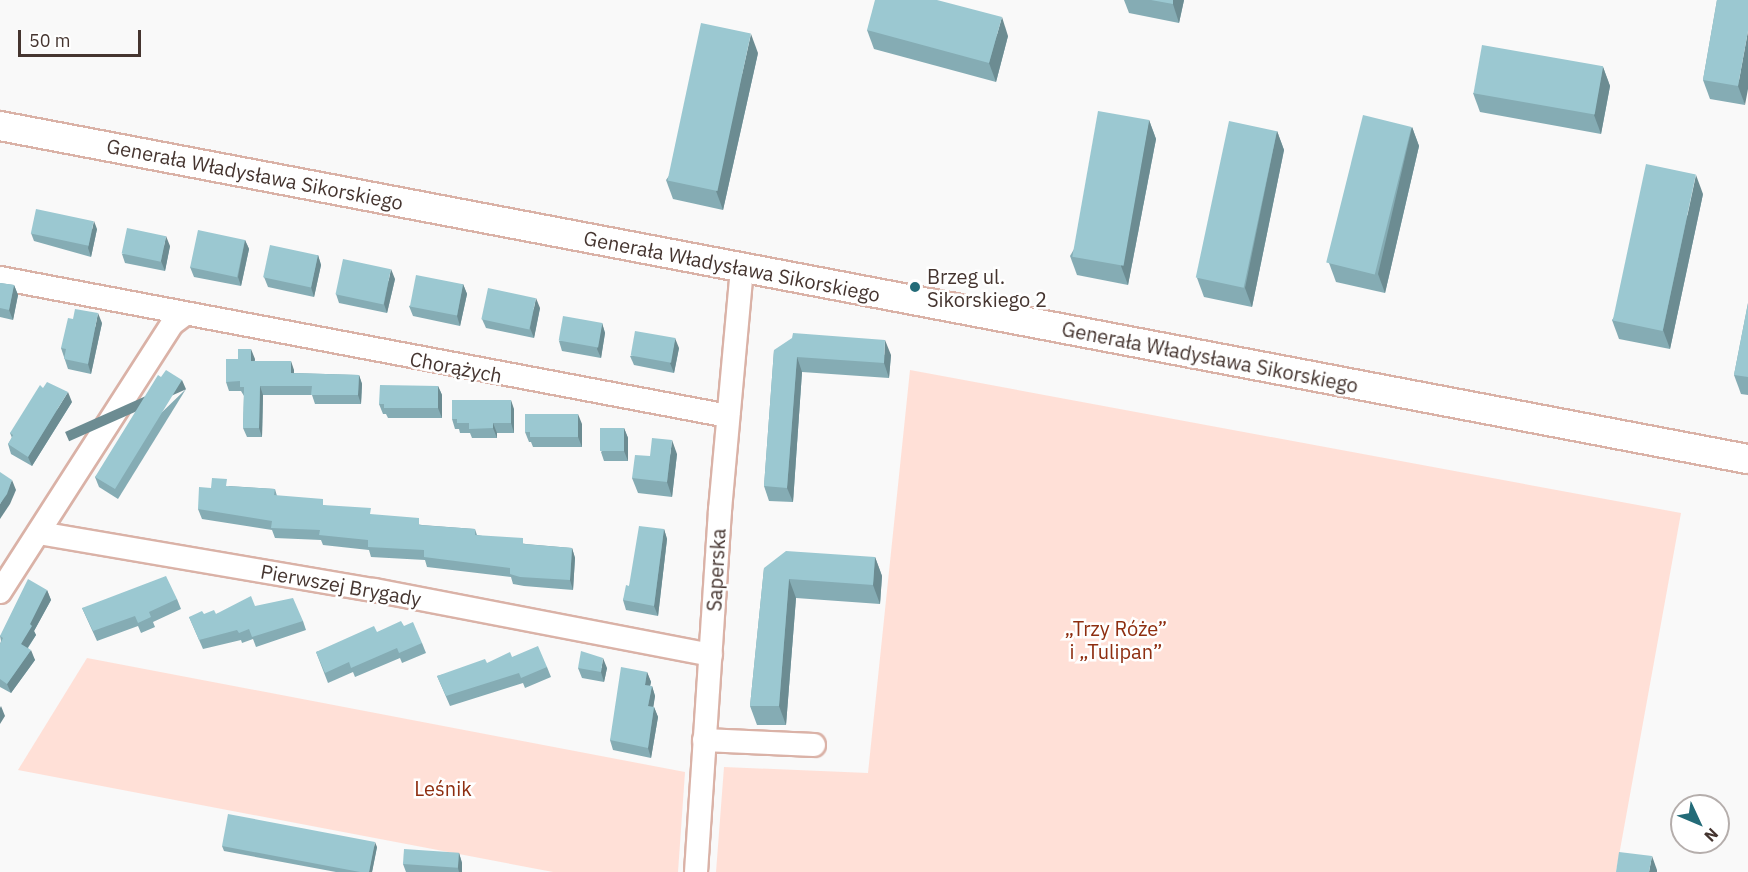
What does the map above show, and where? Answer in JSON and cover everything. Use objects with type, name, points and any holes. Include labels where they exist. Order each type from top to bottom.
[{"type":"main road","name":"Generała Władysława Sikorskiego","points":[[0,126],[1748,459]]},
{"type":"street","name":"Saperska","points":[[696,872],[728,416],[742,268]]},
{"type":"street","name":"Chorążych","points":[[0,278],[184,315],[728,416]]},
{"type":"street","points":[[0,592],[172,324],[184,315]]},
{"type":"street","name":"Pierwszej Brygady","points":[[39,533],[374,590],[711,656]]},
{"type":"street","points":[[704,740],[814,745]]},
{"type":"green space","name":"„Trzy Róże” i „Tulipan”","points":[[910,370],[1681,513],[1616,872],[716,872],[724,767],[868,773]]},
{"type":"green space","name":"Leśnik","points":[[87,658],[685,772],[678,872],[553,872],[18,770]]},
{"type":"building","points":[[875,0],[937,0],[1002,17],[989,63],[867,30]]},
{"type":"building","points":[[1151,0],[1173,0],[1173,4]]},
{"type":"building","points":[[1717,0],[1748,0],[1748,31],[1738,86],[1703,80]]},
{"type":"building","points":[[701,23],[751,34],[717,191],[668,180]]},
{"type":"building","points":[[1482,45],[1603,66],[1595,115],[1473,93]]},
{"type":"building","points":[[1098,111],[1149,120],[1124,266],[1072,257]]},
{"type":"building","points":[[1363,115],[1412,127],[1375,275],[1326,262]]},
{"type":"building","points":[[1229,121],[1277,131],[1244,288],[1196,278]]},
{"type":"building","points":[[1646,164],[1696,175],[1663,331],[1613,321]]},
{"type":"building","points":[[36,209],[94,221],[89,246],[31,233]]},
{"type":"building","points":[[127,228],[166,236],[161,262],[122,253]]},
{"type":"building","points":[[198,230],[245,240],[237,277],[190,267]]},
{"type":"building","points":[[270,245],[318,255],[311,287],[263,277]]},
{"type":"building","points":[[343,259],[391,269],[383,304],[336,294]]},
{"type":"building","points":[[416,275],[463,284],[457,316],[410,306]]},
{"type":"building","points":[[0,283],[14,285],[9,310],[0,308]]},
{"type":"building","points":[[488,288],[536,298],[529,329],[481,319]]},
{"type":"building","points":[[1748,303],[1748,377],[1734,375]]},
{"type":"building","points":[[75,309],[98,313],[88,364],[64,359],[66,349],[61,348],[68,318],[73,319]]},
{"type":"building","points":[[563,316],[602,323],[598,348],[559,341]]},
{"type":"building","points":[[635,331],[675,338],[671,363],[631,356]]},
{"type":"building","points":[[793,333],[885,340],[884,363],[797,357],[787,488],[764,486],[774,350],[792,338]]},
{"type":"building","points":[[238,349],[251,349],[251,361],[291,361],[291,373],[359,375],[358,395],[311,395],[312,386],[260,386],[259,428],[243,428],[244,387],[240,387],[240,381],[226,382],[226,359],[238,359]]},
{"type":"building","points":[[166,370],[182,380],[115,489],[95,477],[158,375],[161,377]]},
{"type":"building","points":[[47,382],[68,392],[28,457],[8,444],[13,435],[10,433],[40,385],[43,388]]},
{"type":"building","points":[[380,385],[438,386],[438,408],[384,408],[384,404],[379,404]]},
{"type":"building","points":[[452,400],[511,400],[511,423],[493,423],[493,428],[469,429],[469,423],[457,423],[457,419],[452,419]]},
{"type":"building","points":[[525,414],[578,414],[578,437],[530,437],[530,432],[525,432]]},
{"type":"building","points":[[600,428],[624,428],[624,451],[600,451]]},
{"type":"building","points":[[652,438],[672,440],[667,482],[632,478],[635,455],[650,456]]},
{"type":"building","points":[[0,472],[12,480],[0,504]]},
{"type":"building","points":[[212,478],[227,479],[226,486],[275,489],[274,495],[323,499],[323,505],[371,508],[370,514],[419,518],[419,525],[475,529],[475,535],[523,538],[523,544],[572,548],[570,580],[520,577],[510,574],[510,568],[424,557],[424,550],[368,547],[368,540],[319,535],[320,530],[271,528],[272,521],[198,509],[199,487],[211,488]]},
{"type":"building","points":[[639,526],[664,529],[654,606],[623,600],[626,585],[629,586]]},
{"type":"building","points":[[786,551],[875,557],[873,585],[789,579],[779,706],[750,706],[764,568]]},
{"type":"building","points":[[166,576],[177,599],[149,612],[151,617],[138,623],[135,616],[93,631],[82,608]]},
{"type":"building","points":[[28,579],[47,590],[30,624],[32,626],[21,644],[31,650],[7,684],[0,679],[0,644],[3,638],[0,636]]},
{"type":"building","points":[[251,596],[255,606],[293,598],[303,621],[252,637],[249,629],[199,640],[189,617],[202,611],[204,614],[214,610],[216,614]]},
{"type":"building","points":[[401,621],[404,626],[413,622],[422,643],[399,653],[397,648],[351,668],[349,662],[325,673],[316,652],[374,626],[377,632]]},
{"type":"building","points":[[538,646],[547,667],[521,678],[519,673],[446,696],[437,676],[485,659],[487,663],[510,652],[512,657]]},
{"type":"building","points":[[581,651],[603,658],[601,672],[578,668]]},
{"type":"building","points":[[621,667],[647,672],[645,685],[652,686],[648,706],[654,707],[648,748],[610,740]]},
{"type":"building","points":[[228,814],[375,842],[369,872],[222,846]]},
{"type":"building","points":[[404,849],[459,853],[458,868],[403,864]]},
{"type":"building","points":[[1619,852],[1652,856],[1649,872],[1616,872]]},
{"type":"place","name":"Brzeg ul. Sikorskiego 2","points":[[915,287]]}]
